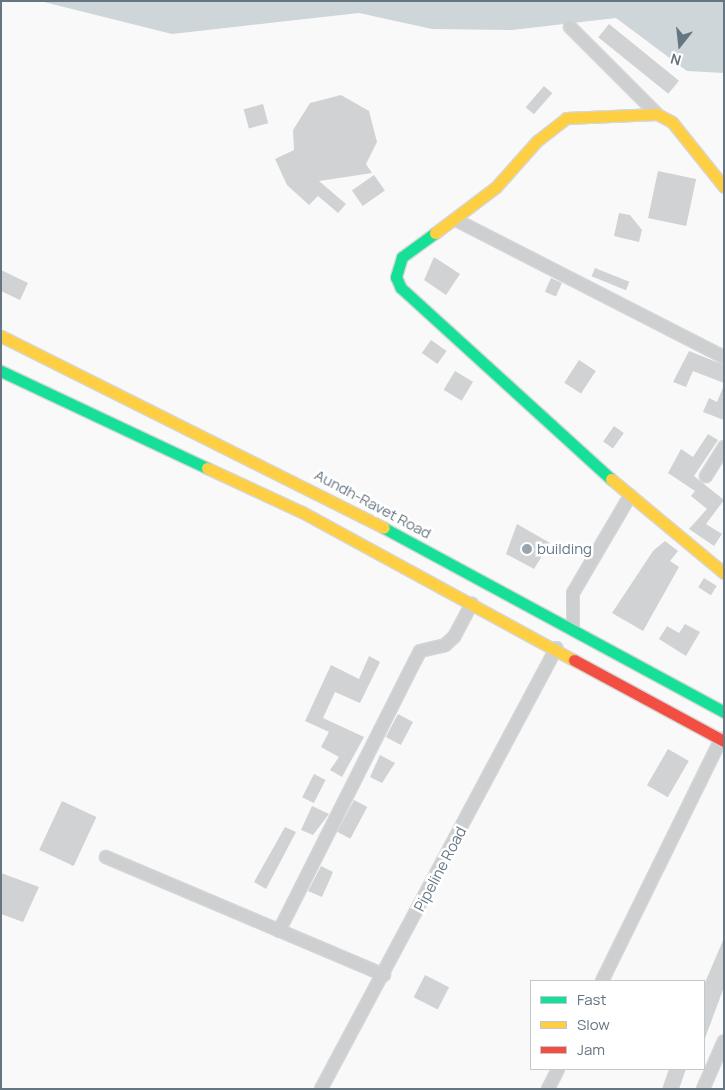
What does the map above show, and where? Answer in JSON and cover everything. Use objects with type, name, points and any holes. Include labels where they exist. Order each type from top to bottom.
[{"type":"main road","points":[[724,187],[672,122],[657,114],[637,112],[566,118],[456,220],[402,257],[396,277],[401,288],[630,496],[724,573]]},
{"type":"main road","name":"Aundh-Ravet Road","points":[[1,336],[309,486],[724,712]]},
{"type":"main road","points":[[1,371],[302,512],[472,602],[722,740]]},
{"type":"street","points":[[570,27],[657,114]]},
{"type":"street","points":[[456,220],[724,357]]},
{"type":"street","points":[[706,476],[724,447]]},
{"type":"street","points":[[573,629],[573,593],[630,496]]},
{"type":"street","points":[[279,930],[420,651],[446,645],[454,637],[472,602]]},
{"type":"street","name":"Pipeline Road","points":[[321,1089],[384,975],[556,648]]},
{"type":"street","points":[[602,980],[722,740]]},
{"type":"street","points":[[106,857],[384,975]]},
{"type":"street","points":[[703,1089],[724,1041]]},
{"type":"street","points":[[548,1089],[558,1070]]},
{"type":"shaded area","points":[[40,1],[724,1],[724,73],[687,71],[616,18],[512,30],[432,29],[359,13],[172,34]]},
{"type":"building","points":[[609,24],[679,81],[668,94],[598,37]]},
{"type":"building","points":[[544,86],[552,93],[534,114],[526,107]]},
{"type":"building","points":[[341,95],[369,111],[377,142],[366,164],[372,173],[319,181],[346,204],[338,213],[318,196],[309,205],[287,185],[275,159],[294,150],[293,130],[310,103]]},
{"type":"building","points":[[263,104],[268,123],[249,128],[244,109]]},
{"type":"building","points":[[658,171],[696,179],[686,226],[648,218]]},
{"type":"building","points":[[374,175],[385,191],[363,206],[352,190]]},
{"type":"building","points":[[619,213],[630,215],[642,230],[639,242],[614,236]]},
{"type":"building","points":[[434,257],[460,274],[446,295],[424,280]]},
{"type":"building","points":[[595,268],[629,282],[626,290],[592,276]]},
{"type":"building","points":[[1,270],[28,283],[20,300],[1,291]]},
{"type":"building","points":[[551,278],[562,283],[556,297],[545,292]]},
{"type":"building","points":[[431,340],[447,351],[437,364],[422,353]]},
{"type":"building","points":[[689,351],[724,365],[724,383],[693,371],[686,387],[673,382]]},
{"type":"building","points":[[579,360],[596,371],[581,394],[564,383]]},
{"type":"building","points":[[455,371],[473,382],[462,401],[444,390]]},
{"type":"building","points":[[724,385],[724,420],[703,412],[709,398],[717,402]]},
{"type":"building","points":[[614,426],[624,433],[613,448],[603,442]]},
{"type":"building","points":[[708,434],[718,440],[694,476],[724,500],[706,524],[722,534],[714,546],[689,529],[707,509],[691,496],[695,491],[668,473],[681,449],[693,457]]},
{"type":"building","name":"building","points":[[517,524],[550,543],[534,569],[506,554]]},
{"type":"building","points":[[665,541],[678,551],[670,561],[679,567],[643,631],[612,613],[653,551]]},
{"type":"building","points":[[704,578],[717,586],[711,595],[698,587]]},
{"type":"building","points":[[685,624],[700,632],[686,656],[659,639],[667,626],[679,633]]},
{"type":"building","points":[[369,656],[380,662],[360,703],[335,692],[323,718],[364,737],[342,777],[330,770],[339,757],[321,747],[329,732],[305,721],[331,665],[359,679]]},
{"type":"building","points":[[398,714],[413,722],[401,745],[386,737]]},
{"type":"building","points":[[668,749],[689,761],[668,797],[647,785]]},
{"type":"building","points":[[380,755],[395,763],[382,783],[370,777]]},
{"type":"building","points":[[314,774],[326,780],[314,803],[302,797]]},
{"type":"building","points":[[354,800],[367,807],[350,839],[337,832]]},
{"type":"building","points":[[62,801],[96,817],[74,866],[39,850]]},
{"type":"building","points":[[312,806],[329,814],[313,835],[301,830]]},
{"type":"building","points":[[285,827],[296,832],[266,889],[254,882]]},
{"type":"building","points":[[321,866],[333,872],[322,897],[308,891]]},
{"type":"building","points":[[1,873],[39,887],[23,922],[1,914]]},
{"type":"building","points":[[724,938],[724,987],[705,1038],[705,983]]},
{"type":"building","points":[[425,975],[449,987],[438,1010],[414,997]]},
{"type":"building","points":[[669,1070],[686,1070],[679,1089],[662,1089]]},
{"type":"traffic: fast","points":[[435,233],[402,257],[396,277],[401,288],[611,479]]},
{"type":"traffic: fast","points":[[1,371],[207,468]]},
{"type":"traffic: fast","points":[[384,528],[724,712]]},
{"type":"traffic: slow","points":[[435,233],[496,187],[537,141],[566,118],[657,114],[672,122],[724,187]]},
{"type":"traffic: slow","points":[[1,336],[384,528]]},
{"type":"traffic: slow","points":[[207,468],[302,512],[574,660]]},
{"type":"traffic: slow","points":[[611,479],[724,573]]},
{"type":"traffic: jam","points":[[574,660],[724,741]]},
{"type":"place","name":"building","points":[[527,549]]}]
